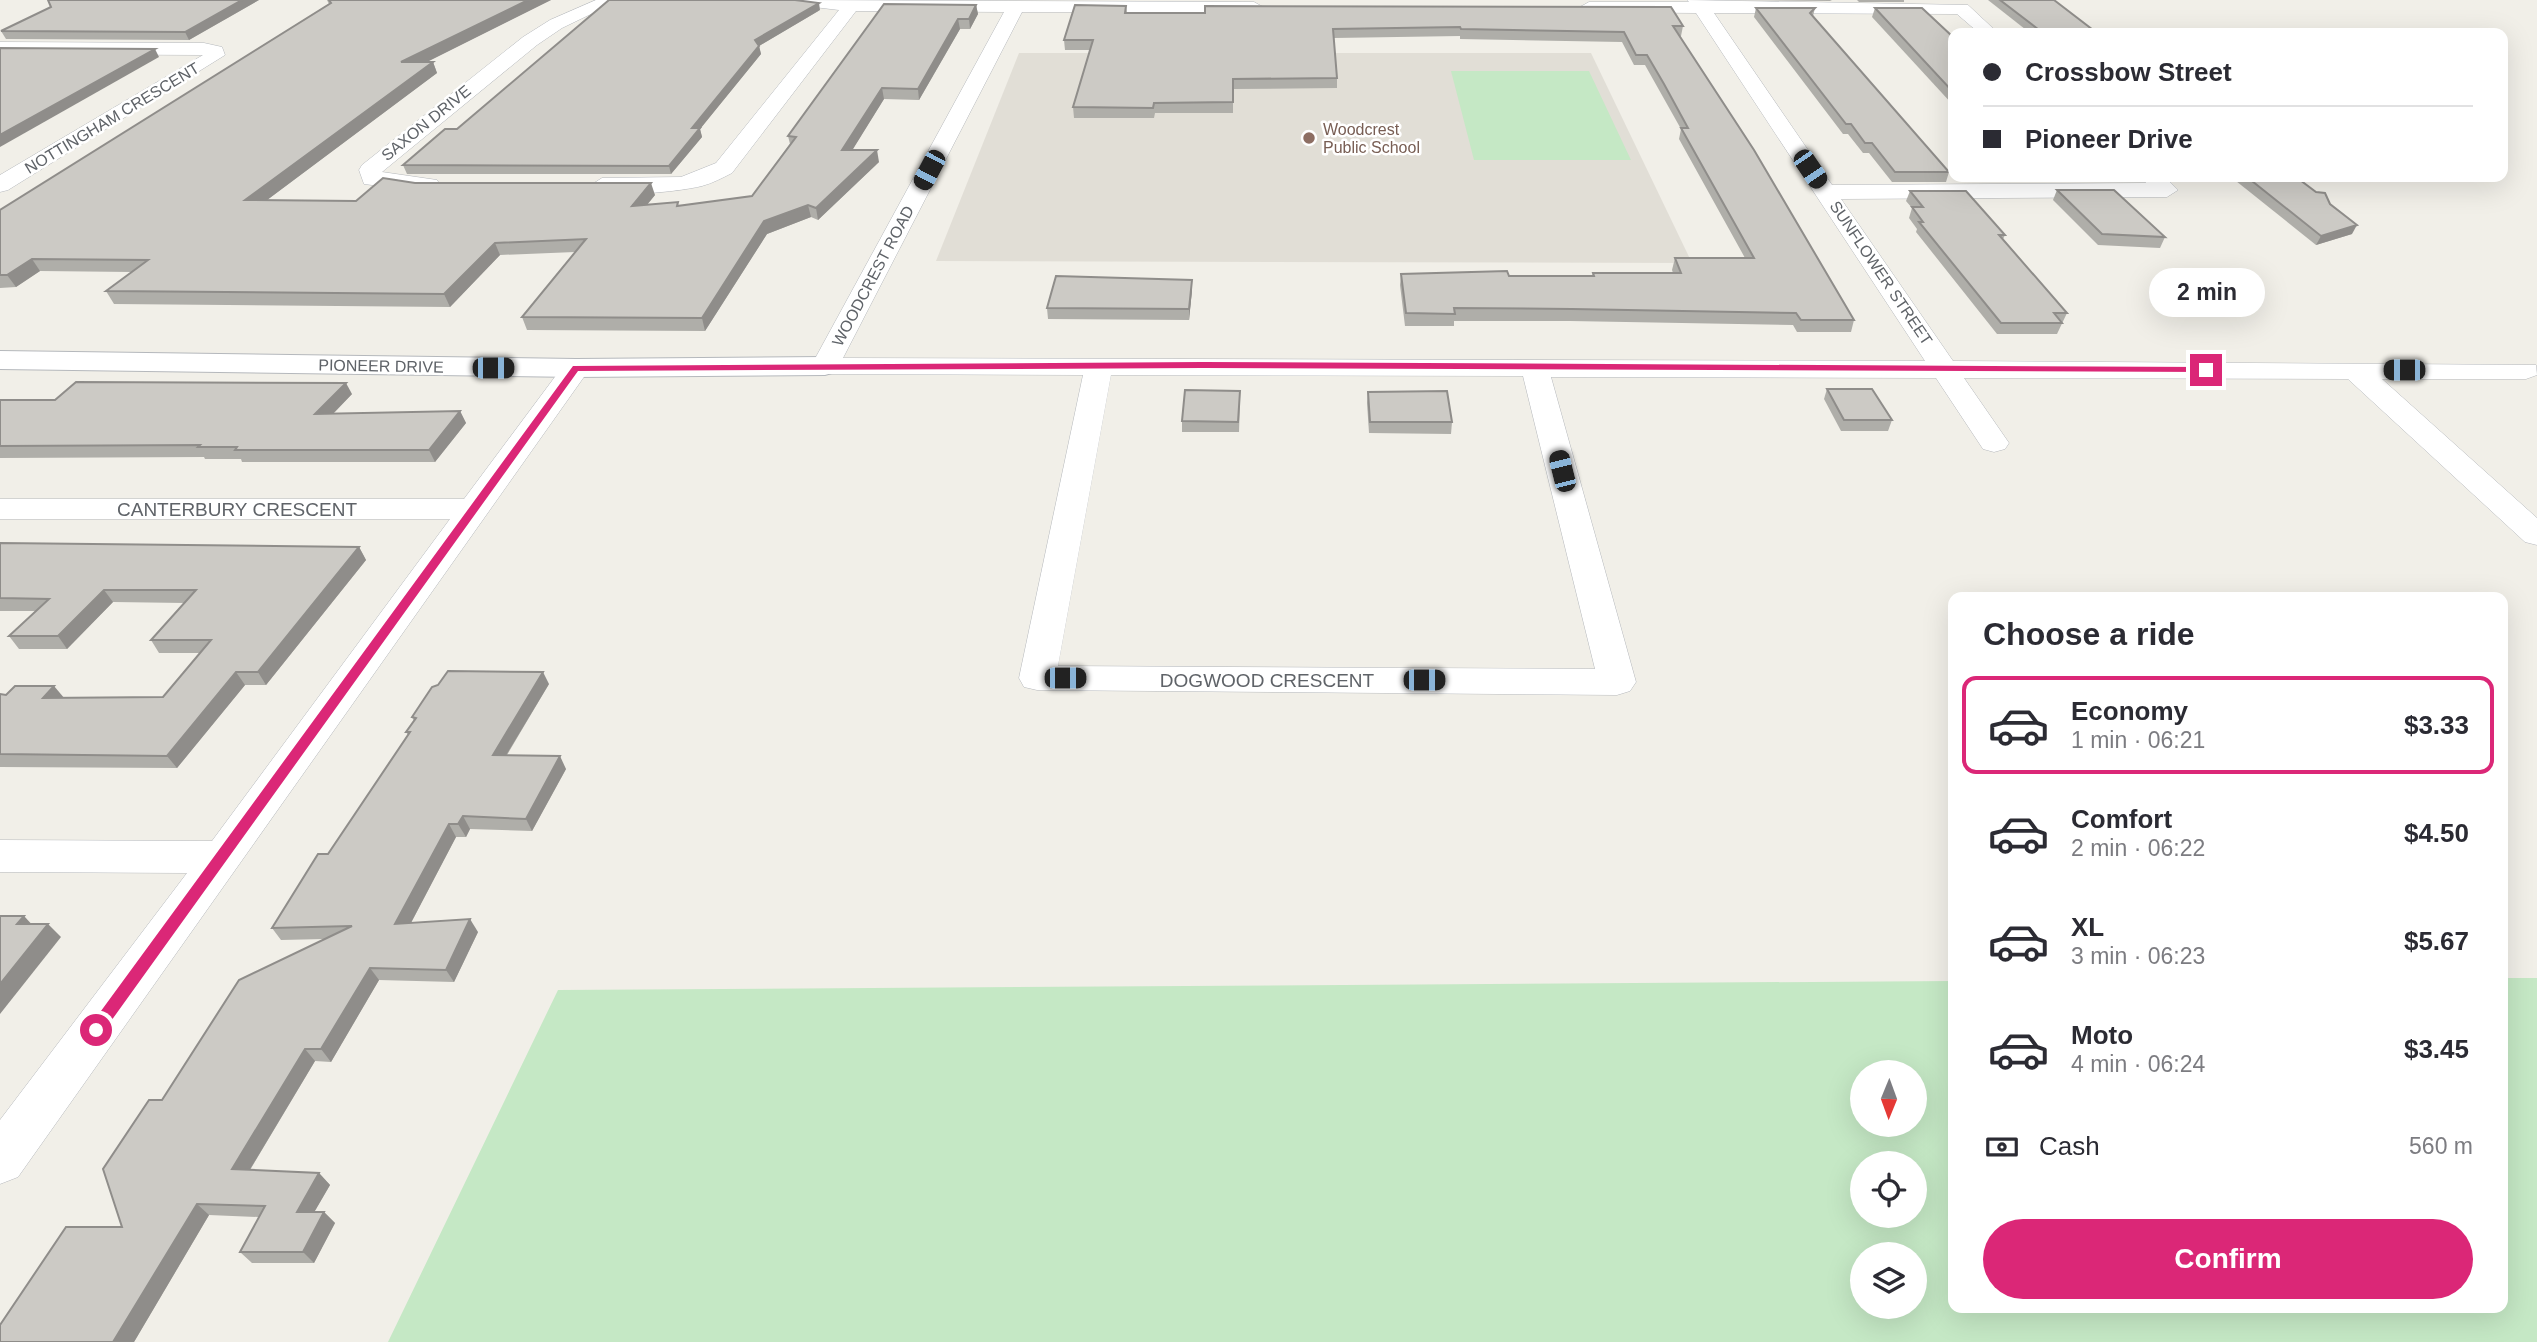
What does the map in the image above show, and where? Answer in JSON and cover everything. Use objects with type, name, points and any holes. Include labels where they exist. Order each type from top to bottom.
[{"type":"street","name":"SAXON DRIVE","points":[[447,185],[372,179],[370,170],[530,41],[556,24],[611,0]]},
{"type":"street","points":[[797,0],[851,6],[1018,3],[1275,7]]},
{"type":"street","name":"WOODCREST ROAD","points":[[825,366],[1018,3]]},
{"type":"street","points":[[1566,7],[1698,3],[1962,9],[1983,28]]},
{"type":"street","name":"SUNFLOWER STREET","points":[[1698,3],[1994,443]]},
{"type":"street","points":[[582,185],[663,185],[709,179],[732,162],[851,6]]},
{"type":"street","name":"NOTTINGHAM CRESCENT","points":[[0,48],[215,51],[215,55],[0,185]]},
{"type":"street","points":[[1825,192],[2167,190],[2158,182]]},
{"type":"street","name":"PIONEER DRIVE","points":[[0,360],[25,363],[576,368],[1098,365],[2526,371]]},
{"type":"street","name":"DOGWOOD CRESCENT","points":[[1098,365],[1037,678],[1617,682],[1534,366]]},
{"type":"street","points":[[0,1160],[223,858],[576,368]]},
{"type":"street","points":[[2355,370],[2537,535]]},
{"type":"street","name":"CANTERBURY CRESCENT","points":[[0,509],[474,509]]},
{"type":"street","points":[[0,856],[223,858]]},
{"type":"shaded area","name":"Woodcrest Public School","points":[[1019,53],[1591,53],[1692,263],[936,261]]},
{"type":"green space","points":[[1451,71],[1589,71],[1631,160],[1474,160]]},
{"type":"green space","points":[[2508,978],[2537,978],[2537,1342],[388,1342],[558,990],[1948,981],[1948,1313],[2508,1313]]},
{"type":"building","points":[[48,0],[242,0],[185,32],[1,31],[51,7]]},
{"type":"building","points":[[329,0],[528,0],[401,62],[433,62],[245,200],[356,201],[383,178],[415,183],[651,183],[632,206],[678,202],[677,206],[752,196],[796,137],[788,136],[884,4],[976,5],[969,19],[958,19],[918,89],[882,88],[842,150],[877,150],[816,208],[808,205],[764,221],[702,318],[522,317],[586,239],[495,243],[444,294],[106,291],[148,260],[32,259],[7,275],[0,275],[0,210],[331,3]]},
{"type":"building","points":[[609,0],[795,0],[819,3],[755,40],[759,46],[692,128],[700,128],[669,166],[403,165],[445,129],[457,129]]},
{"type":"building","points":[[2000,0],[2054,0],[2090,28],[2036,28]]},
{"type":"building","points":[[1075,5],[1126,6],[1125,13],[1205,13],[1205,6],[1671,7],[1683,26],[1673,26],[1754,150],[1854,320],[1801,320],[1796,313],[1572,309],[1454,308],[1455,314],[1406,313],[1401,274],[1507,271],[1509,276],[1594,276],[1593,273],[1681,273],[1675,258],[1754,258],[1681,128],[1688,128],[1664,84],[1647,55],[1636,55],[1624,32],[1460,27],[1333,29],[1337,78],[1233,79],[1233,102],[1154,103],[1153,108],[1073,107],[1093,40],[1064,40]]},
{"type":"building","points":[[1756,8],[1815,8],[1810,13],[1948,172],[1895,172],[1872,143],[1865,143],[1851,124],[1846,124]]},
{"type":"building","points":[[1875,8],[1922,8],[1948,32],[1948,87]]},
{"type":"building","points":[[0,48],[155,49],[0,135]]},
{"type":"building","points":[[2253,182],[2303,182],[2316,192],[2325,193],[2330,204],[2357,225],[2321,236]]},
{"type":"building","points":[[2057,190],[2114,190],[2165,237],[2102,234]]},
{"type":"building","points":[[1910,191],[1966,191],[2005,235],[1999,235],[2067,313],[2054,313],[2062,323],[2001,323],[1919,222],[1923,222],[1912,207],[1923,207]]},
{"type":"building","points":[[1056,276],[1192,280],[1189,309],[1047,308]]},
{"type":"building","points":[[76,382],[346,383],[315,414],[460,411],[429,450],[235,450],[237,447],[198,447],[200,445],[0,446],[0,400],[55,400]]},
{"type":"building","points":[[1827,389],[1872,389],[1892,420],[1844,420]]},
{"type":"building","points":[[1185,390],[1240,391],[1238,422],[1182,421]]},
{"type":"building","points":[[1447,391],[1452,422],[1370,422],[1368,392]]},
{"type":"building","points":[[0,543],[359,547],[258,672],[236,672],[167,756],[0,754],[0,694],[6,695],[15,686],[54,686],[43,698],[163,697],[211,640],[151,640],[196,590],[104,590],[58,636],[9,636],[49,599],[0,598]]},
{"type":"building","points":[[448,671],[543,672],[493,755],[560,756],[526,819],[463,816],[458,824],[449,824],[395,924],[470,919],[446,970],[370,968],[321,1049],[305,1049],[232,1169],[319,1173],[297,1212],[324,1212],[303,1252],[240,1252],[265,1206],[197,1204],[113,1342],[0,1342],[0,1325],[66,1227],[122,1227],[103,1169],[149,1100],[162,1100],[239,980],[352,926],[272,928],[318,854],[328,854],[410,732],[406,732],[416,718],[412,717],[432,687],[438,685]]},
{"type":"building","points":[[0,916],[24,916],[17,924],[48,924],[0,984]]},
{"type":"place","name":"Woodcrest Public School","points":[[1309,138]]},
{"type":"route","points":[[96,1030],[576,368],[1202,365],[2206,370]]}]
